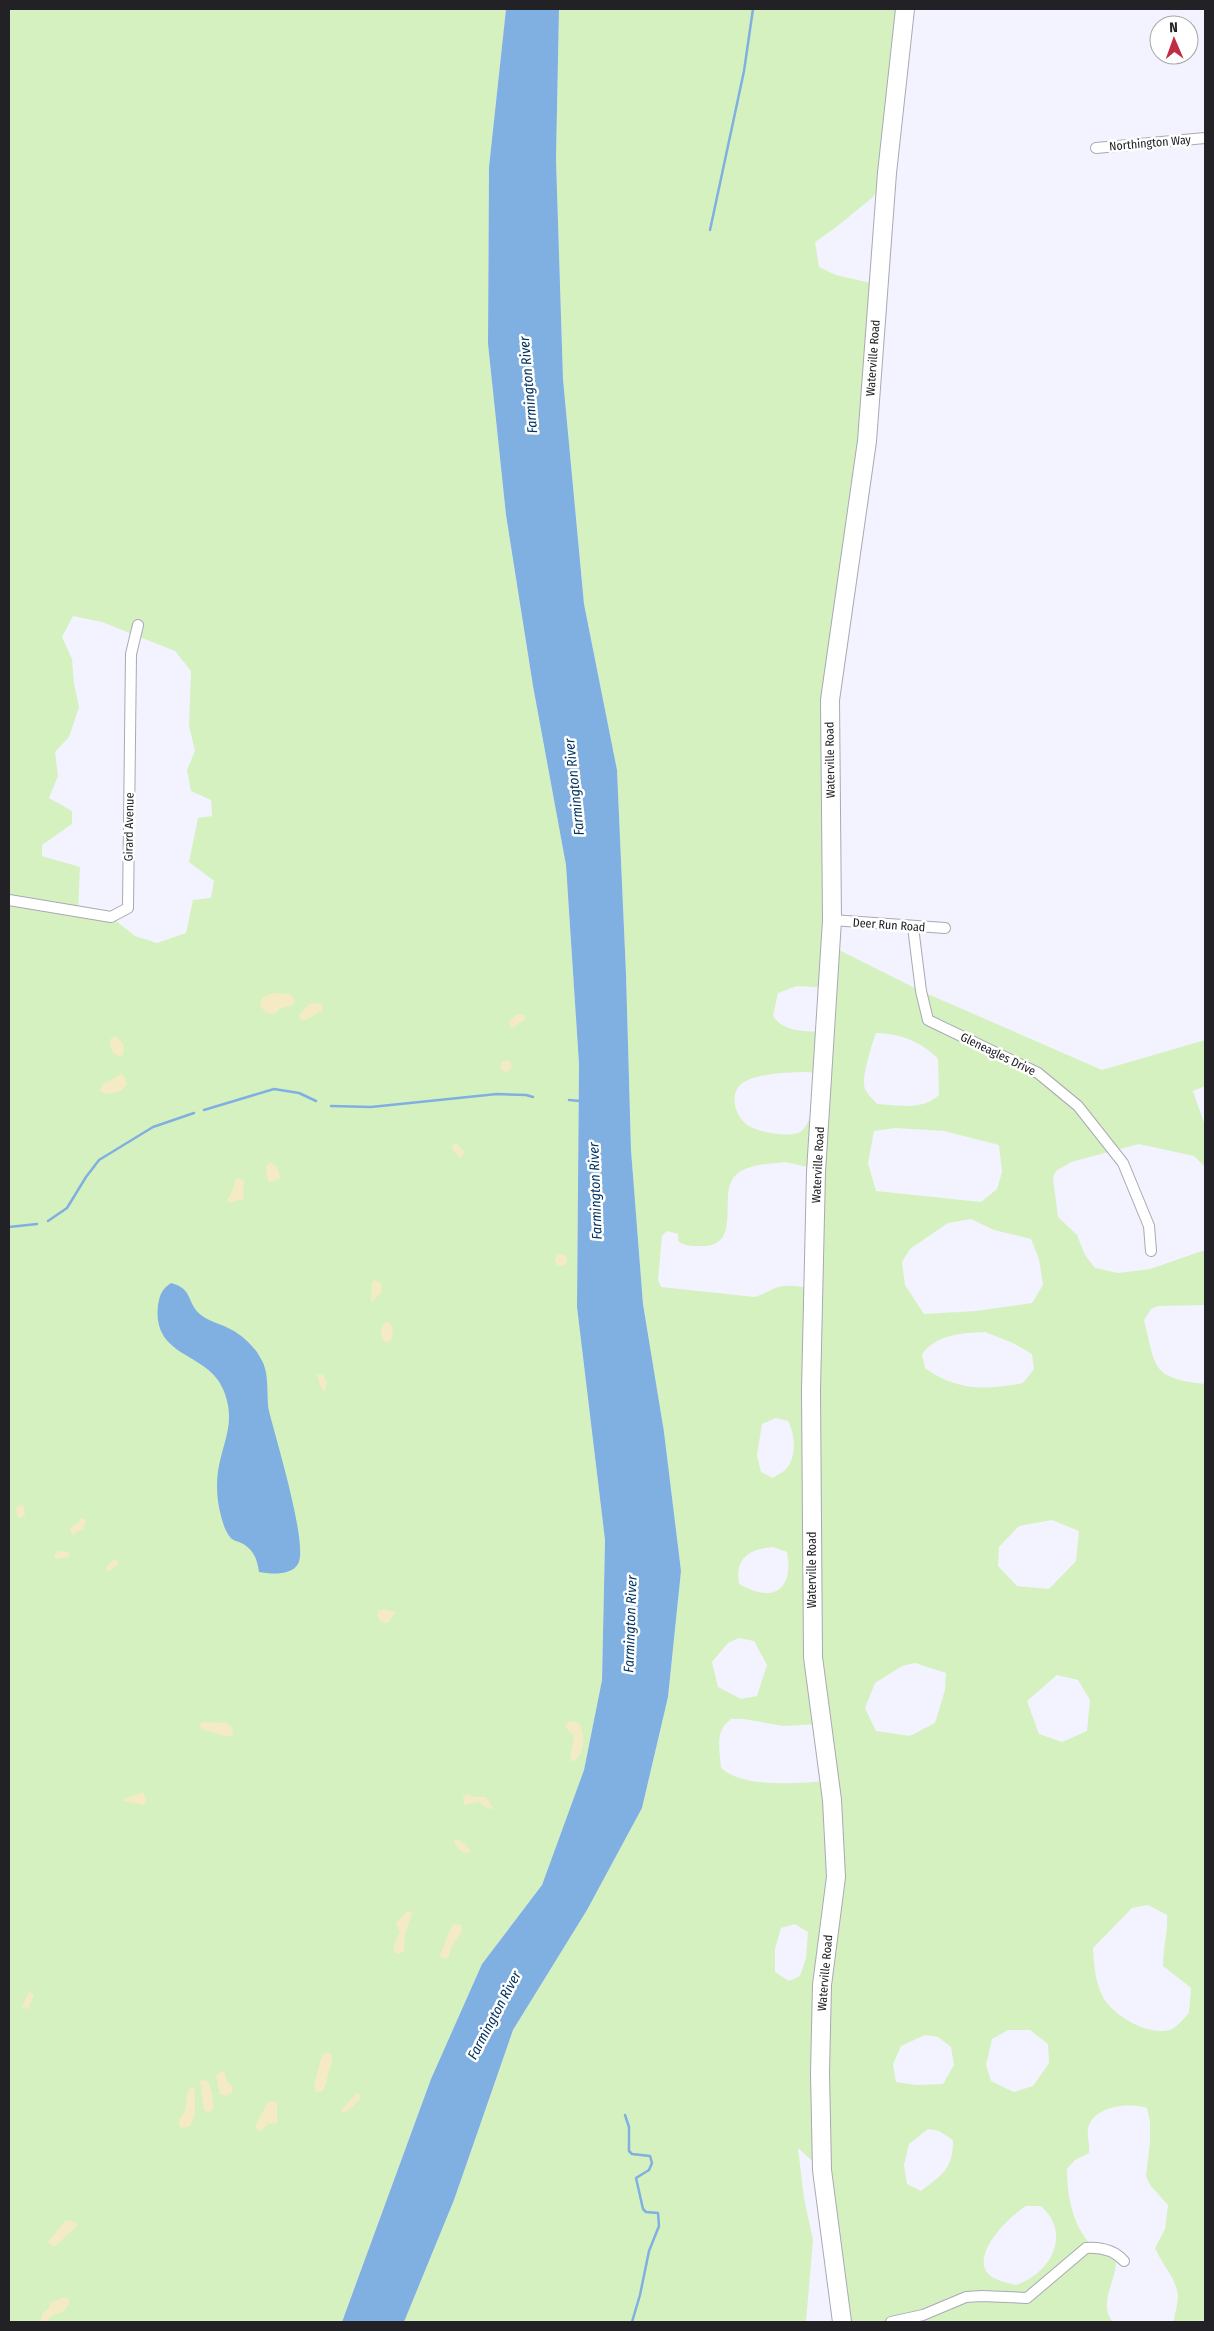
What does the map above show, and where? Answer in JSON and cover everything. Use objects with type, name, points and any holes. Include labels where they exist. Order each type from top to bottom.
[{"type":"highway","name":"Waterville Road","points":[[842,2322],[822,2170],[820,2073],[822,1986],[836,1877],[832,1800],[813,1657],[811,1390],[816,1172],[832,920],[830,700],[867,441],[887,173],[905,9]]},
{"type":"street","name":"Northington Way","points":[[1096,148],[1205,138]]},
{"type":"street","name":"Girard Avenue","points":[[9,900],[111,918],[128,908],[131,654],[138,624]]},
{"type":"street","name":"Deer Run Road","points":[[832,920],[945,928]]},
{"type":"street","name":"Gleneagles Drive","points":[[913,927],[921,991],[928,1020],[1038,1073],[1078,1106],[1123,1163],[1149,1226],[1151,1251]]},
{"type":"street","points":[[891,2322],[923,2315],[966,2297],[1027,2298],[1083,2249],[1108,2250],[1118,2255],[1124,2261]]},
{"type":"green space","points":[[9,9],[506,9],[489,167],[488,344],[506,516],[533,686],[566,865],[579,1064],[577,1307],[605,1540],[602,1680],[584,1770],[542,1885],[482,1964],[431,2079],[342,2322],[9,2322]],"holes":[[[73,616],[102,622],[175,651],[191,671],[189,726],[195,751],[187,770],[191,791],[211,800],[212,816],[198,818],[189,862],[214,881],[211,898],[193,900],[186,933],[157,943],[135,936],[111,917],[78,912],[80,867],[42,856],[42,845],[72,824],[72,811],[49,798],[58,776],[55,752],[69,737],[79,707],[72,659],[62,637]]]},
{"type":"green space","points":[[559,9],[905,9],[887,173],[873,197],[815,242],[819,267],[836,275],[879,285],[830,700],[831,946],[921,991],[1102,1070],[1205,1040],[1205,1086],[1193,1091],[1205,1126],[1205,1167],[1194,1156],[1139,1144],[1071,1162],[1056,1171],[1053,1178],[1058,1217],[1077,1235],[1085,1255],[1095,1268],[1118,1273],[1150,1269],[1205,1250],[1205,1305],[1158,1306],[1151,1309],[1144,1320],[1151,1349],[1158,1367],[1165,1374],[1174,1378],[1205,1384],[1205,2322],[1171,2322],[1174,2320],[1177,2305],[1177,2289],[1155,2248],[1165,2229],[1168,2205],[1150,2185],[1146,2176],[1150,2142],[1150,2122],[1147,2108],[1121,2106],[1096,2115],[1088,2129],[1089,2153],[1075,2160],[1067,2169],[1070,2201],[1081,2232],[1095,2248],[1116,2260],[1116,2268],[1107,2300],[1107,2308],[1113,2322],[842,2322],[822,2170],[798,2148],[804,2198],[813,2240],[806,2322],[404,2322],[454,2200],[513,2030],[587,1910],[642,1808],[668,1697],[681,1571],[664,1432],[643,1304],[631,1150],[617,770],[584,604],[563,379],[556,159]],"holes":[[[797,986],[829,988],[826,1032],[796,1030],[783,1026],[773,1016],[778,993]],[[876,1033],[894,1035],[918,1043],[938,1059],[939,1095],[932,1100],[918,1105],[877,1104],[864,1087],[870,1051]],[[781,1073],[823,1073],[820,1114],[810,1118],[804,1128],[798,1133],[780,1134],[754,1128],[744,1122],[736,1110],[735,1097],[740,1085],[753,1078]],[[895,1128],[944,1131],[999,1145],[1002,1172],[997,1189],[981,1202],[876,1191],[868,1163],[874,1131]],[[785,1162],[817,1169],[814,1289],[783,1286],[755,1297],[661,1287],[658,1280],[662,1236],[667,1231],[678,1234],[678,1241],[686,1245],[714,1244],[722,1238],[726,1229],[728,1193],[731,1182],[737,1174],[747,1168]],[[971,1219],[994,1230],[1031,1239],[1039,1259],[1043,1285],[1032,1303],[976,1311],[924,1314],[905,1285],[902,1262],[910,1249],[948,1223]],[[985,1332],[1013,1343],[1032,1354],[1034,1369],[1023,1383],[996,1387],[972,1387],[948,1381],[925,1368],[922,1354],[935,1342],[950,1336]],[[776,1418],[788,1421],[792,1432],[794,1451],[787,1468],[773,1478],[761,1472],[757,1455],[762,1424]],[[1052,1520],[1079,1531],[1076,1561],[1049,1589],[1017,1586],[998,1566],[999,1547],[1019,1526]],[[773,1547],[787,1552],[788,1571],[785,1583],[781,1588],[769,1593],[761,1593],[739,1584],[739,1568],[742,1561],[751,1553]],[[739,1638],[754,1641],[767,1665],[757,1696],[741,1699],[718,1687],[712,1662],[728,1643]],[[915,1663],[946,1673],[945,1690],[935,1723],[910,1736],[876,1731],[865,1708],[875,1683],[902,1666]],[[1057,1675],[1078,1680],[1090,1700],[1087,1731],[1062,1742],[1039,1734],[1027,1701]],[[731,1719],[744,1719],[783,1726],[821,1724],[829,1781],[773,1783],[758,1782],[731,1775],[721,1768],[719,1741],[722,1729]],[[1148,1905],[1167,1915],[1163,1966],[1191,1988],[1189,2013],[1174,2028],[1163,2031],[1133,2024],[1115,2011],[1103,1997],[1094,1967],[1093,1948],[1132,1908]],[[795,1924],[808,1932],[806,1958],[800,1976],[789,1981],[775,1972],[775,1949],[781,1928]],[[1008,2030],[1030,2030],[1048,2044],[1049,2063],[1033,2086],[1014,2092],[991,2081],[986,2065],[992,2039]],[[925,2035],[938,2037],[951,2047],[954,2065],[943,2084],[916,2085],[896,2082],[893,2064],[901,2046]],[[928,2129],[939,2131],[953,2140],[951,2158],[941,2175],[921,2191],[907,2184],[904,2165],[909,2144]],[[1026,2206],[1041,2206],[1050,2217],[1055,2228],[1056,2240],[1053,2252],[1039,2272],[1016,2285],[990,2276],[985,2269],[986,2252],[996,2233]]]},
{"type":"sand","points":[[275,993],[290,994],[295,1000],[293,1005],[279,1009],[275,1014],[266,1013],[260,1006],[261,1000]]},
{"type":"sand","points":[[318,1003],[323,1006],[323,1010],[306,1020],[301,1020],[299,1015],[309,1004]]},
{"type":"sand","points":[[517,1014],[524,1015],[525,1019],[512,1028],[508,1023]]},
{"type":"sand","points":[[117,1037],[124,1045],[123,1055],[119,1056],[113,1053],[110,1045],[111,1038]]},
{"type":"sand","points":[[506,1060],[512,1066],[506,1072],[500,1066]]},
{"type":"sand","points":[[121,1074],[124,1076],[127,1084],[121,1091],[108,1094],[100,1091],[102,1085]]},
{"type":"sand","points":[[453,1144],[457,1144],[464,1151],[463,1156],[460,1158],[452,1148]]},
{"type":"sand","points":[[271,1163],[277,1167],[280,1178],[272,1182],[268,1181],[266,1166]]},
{"type":"sand","points":[[239,1178],[244,1181],[243,1199],[228,1203],[227,1200],[236,1179]]},
{"type":"sand","points":[[561,1254],[567,1260],[561,1266],[555,1260]]},
{"type":"sand","points":[[375,1280],[381,1283],[382,1291],[371,1303],[372,1283]]},
{"type":"sand","points":[[387,1321],[392,1327],[392,1332],[391,1340],[386,1343],[382,1338],[381,1332],[382,1326]]},
{"type":"sand","points":[[317,1374],[323,1375],[327,1382],[324,1392],[320,1385]]},
{"type":"sand","points":[[23,1505],[25,1515],[20,1518],[16,1509],[18,1506]]},
{"type":"sand","points":[[80,1518],[86,1520],[84,1528],[72,1535],[70,1528],[80,1521]]},
{"type":"sand","points":[[58,1551],[68,1552],[70,1557],[56,1559],[54,1555]]},
{"type":"sand","points":[[113,1560],[118,1561],[118,1565],[107,1572],[106,1568]]},
{"type":"sand","points":[[383,1609],[396,1612],[388,1623],[381,1622],[377,1616],[378,1611]]},
{"type":"sand","points":[[570,1721],[579,1723],[583,1739],[580,1754],[573,1762],[570,1757],[574,1736],[565,1727]]},
{"type":"sand","points":[[203,1722],[227,1723],[232,1727],[233,1735],[225,1736],[202,1730],[199,1725]]},
{"type":"sand","points":[[143,1792],[146,1801],[144,1805],[124,1801],[124,1799]]},
{"type":"sand","points":[[468,1794],[474,1797],[486,1797],[493,1808],[489,1809],[479,1802],[464,1805],[463,1797]]},
{"type":"sand","points":[[456,1839],[466,1845],[471,1852],[466,1853],[458,1848],[454,1841]]},
{"type":"sand","points":[[407,1911],[412,1913],[405,1933],[404,1951],[398,1954],[394,1951],[394,1945],[400,1933],[396,1924]]},
{"type":"sand","points":[[454,1924],[461,1925],[462,1932],[453,1944],[448,1958],[443,1958],[440,1956]]},
{"type":"sand","points":[[29,1992],[34,1994],[28,2009],[22,2008]]},
{"type":"sand","points":[[331,2053],[332,2062],[324,2089],[321,2092],[316,2092],[314,2086],[322,2055]]},
{"type":"sand","points":[[224,2072],[228,2083],[233,2087],[232,2092],[226,2096],[220,2094],[216,2075]]},
{"type":"sand","points":[[200,2080],[208,2081],[211,2091],[213,2109],[208,2112],[204,2110]]},
{"type":"sand","points":[[192,2087],[195,2090],[195,2115],[190,2126],[181,2128],[179,2121],[185,2111],[187,2095]]},
{"type":"sand","points":[[357,2093],[361,2095],[360,2099],[345,2113],[342,2112],[342,2109]]},
{"type":"sand","points":[[275,2101],[277,2105],[277,2123],[268,2124],[259,2132],[255,2126],[268,2102]]},
{"type":"sand","points":[[70,2220],[76,2223],[77,2226],[54,2247],[48,2242],[65,2221]]},
{"type":"sand","points":[[65,2297],[69,2299],[69,2304],[63,2312],[54,2314],[46,2322],[41,2321],[42,2314],[49,2309],[50,2303]]},
{"type":"water","name":"Farmington River","points":[[506,9],[559,9],[556,159],[563,379],[584,604],[617,770],[631,1150],[643,1304],[664,1432],[681,1571],[668,1697],[642,1808],[587,1910],[513,2030],[454,2200],[404,2322],[342,2322],[431,2079],[482,1964],[542,1885],[584,1770],[602,1680],[605,1540],[577,1307],[579,1064],[566,865],[533,686],[506,515],[488,344],[489,167]]},
{"type":"water","points":[[171,1283],[187,1293],[193,1306],[201,1315],[232,1330],[252,1346],[264,1365],[267,1377],[269,1411],[290,1490],[299,1536],[300,1553],[298,1564],[291,1571],[274,1574],[259,1572],[257,1562],[251,1550],[244,1544],[232,1539],[225,1530],[217,1493],[217,1482],[220,1460],[228,1431],[229,1411],[227,1401],[223,1389],[215,1377],[205,1367],[182,1353],[163,1336],[158,1323],[158,1305],[162,1292]]},
{"type":"waterway","points":[[710,230],[744,71],[753,9]]},
{"type":"waterway","points":[[204,1110],[274,1089],[299,1093],[316,1101]]},
{"type":"waterway","points":[[331,1106],[371,1107],[497,1094],[533,1097]]},
{"type":"waterway","points":[[569,1100],[580,1101]]},
{"type":"waterway","points":[[48,1221],[67,1208],[99,1160],[153,1127],[194,1113]]},
{"type":"waterway","points":[[9,1227],[37,1224]]},
{"type":"waterway","points":[[625,2115],[629,2127],[629,2151],[632,2154],[650,2156],[652,2163],[649,2170],[636,2178],[643,2209],[646,2212],[658,2213],[659,2226],[649,2251],[632,2322]]}]
